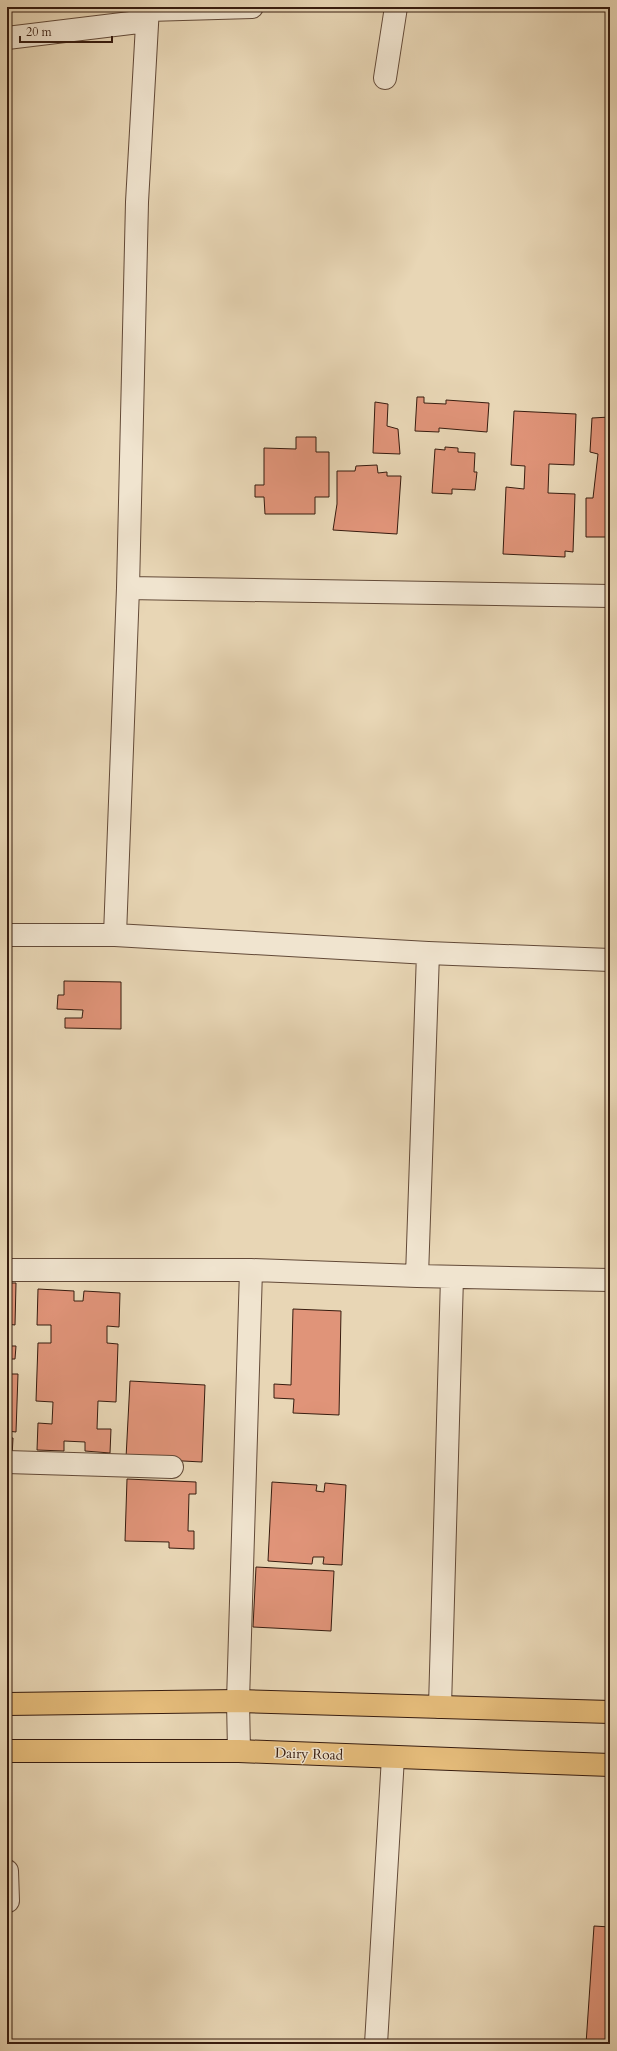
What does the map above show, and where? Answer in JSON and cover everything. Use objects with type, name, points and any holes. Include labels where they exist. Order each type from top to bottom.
[{"type":"main road","points":[[7,1704],[238,1701],[610,1712]]},
{"type":"main road","name":"Dairy Road","points":[[7,1751],[239,1751],[610,1766]]},
{"type":"street","points":[[7,38],[147,13],[252,7]]},
{"type":"street","points":[[385,78],[396,7]]},
{"type":"street","points":[[115,934],[128,588],[137,202],[147,13]]},
{"type":"street","points":[[128,588],[610,596]]},
{"type":"street","points":[[7,935],[115,934],[428,953],[610,960]]},
{"type":"street","points":[[417,1276],[428,953]]},
{"type":"street","points":[[7,1270],[251,1270],[452,1277],[610,1280]]},
{"type":"street","points":[[239,1751],[238,1701],[251,1270]]},
{"type":"street","points":[[440,1707],[452,1277]]},
{"type":"street","points":[[7,1462],[172,1467]]},
{"type":"street","points":[[376,2044],[393,1757]]},
{"type":"street","points":[[7,1871],[8,1901]]},
{"type":"building","points":[[417,397],[424,397],[424,403],[446,404],[446,400],[489,403],[487,432],[439,428],[439,432],[415,431]]},
{"type":"building","points":[[375,402],[388,404],[387,426],[398,429],[400,454],[373,453]]},
{"type":"building","points":[[514,411],[576,414],[574,465],[549,464],[548,493],[575,494],[573,552],[565,551],[565,557],[503,554],[506,487],[524,489],[525,466],[511,465]]},
{"type":"building","points":[[610,417],[610,537],[586,537],[586,498],[593,498],[598,454],[590,452],[592,418]]},
{"type":"building","points":[[296,437],[316,437],[316,452],[329,452],[329,497],[315,497],[315,514],[265,514],[264,497],[255,497],[255,485],[264,485],[264,448],[296,449]]},
{"type":"building","points":[[445,447],[458,448],[458,452],[475,453],[474,472],[477,472],[475,490],[452,489],[452,494],[432,493],[435,449],[445,450]]},
{"type":"building","points":[[377,465],[378,473],[387,472],[387,476],[401,476],[397,534],[333,530],[337,504],[337,471],[355,471],[356,466]]},
{"type":"building","points":[[64,981],[121,982],[121,1029],[65,1028],[65,1018],[82,1018],[83,1010],[57,1009],[58,995],[64,995]]},
{"type":"building","points":[[7,1283],[16,1283],[15,1325],[7,1324]]},
{"type":"building","points":[[38,1289],[74,1291],[74,1301],[83,1301],[84,1291],[120,1293],[119,1327],[107,1326],[107,1343],[118,1344],[116,1402],[98,1401],[97,1429],[111,1429],[110,1453],[85,1451],[85,1442],[64,1441],[64,1451],[37,1450],[38,1423],[52,1424],[53,1402],[36,1401],[38,1343],[51,1343],[51,1325],[37,1325]]},
{"type":"building","points":[[293,1309],[341,1311],[339,1415],[293,1413],[294,1399],[274,1398],[274,1384],[291,1385]]},
{"type":"building","points":[[7,1346],[16,1346],[15,1359],[7,1359]]},
{"type":"building","points":[[7,1374],[18,1374],[16,1432],[7,1431]]},
{"type":"building","points":[[130,1381],[205,1385],[202,1462],[126,1458]]},
{"type":"building","points":[[7,1438],[13,1438],[12,1457],[7,1457]]},
{"type":"building","points":[[127,1479],[196,1482],[196,1494],[189,1494],[188,1531],[194,1531],[194,1549],[169,1548],[169,1542],[125,1541]]},
{"type":"building","points":[[272,1482],[317,1485],[316,1491],[324,1492],[325,1483],[346,1485],[342,1565],[323,1564],[324,1557],[313,1557],[312,1564],[268,1561]]},
{"type":"building","points":[[256,1567],[334,1571],[331,1631],[253,1627]]},
{"type":"building","points":[[594,1926],[610,1927],[610,2044],[586,2044]]}]
